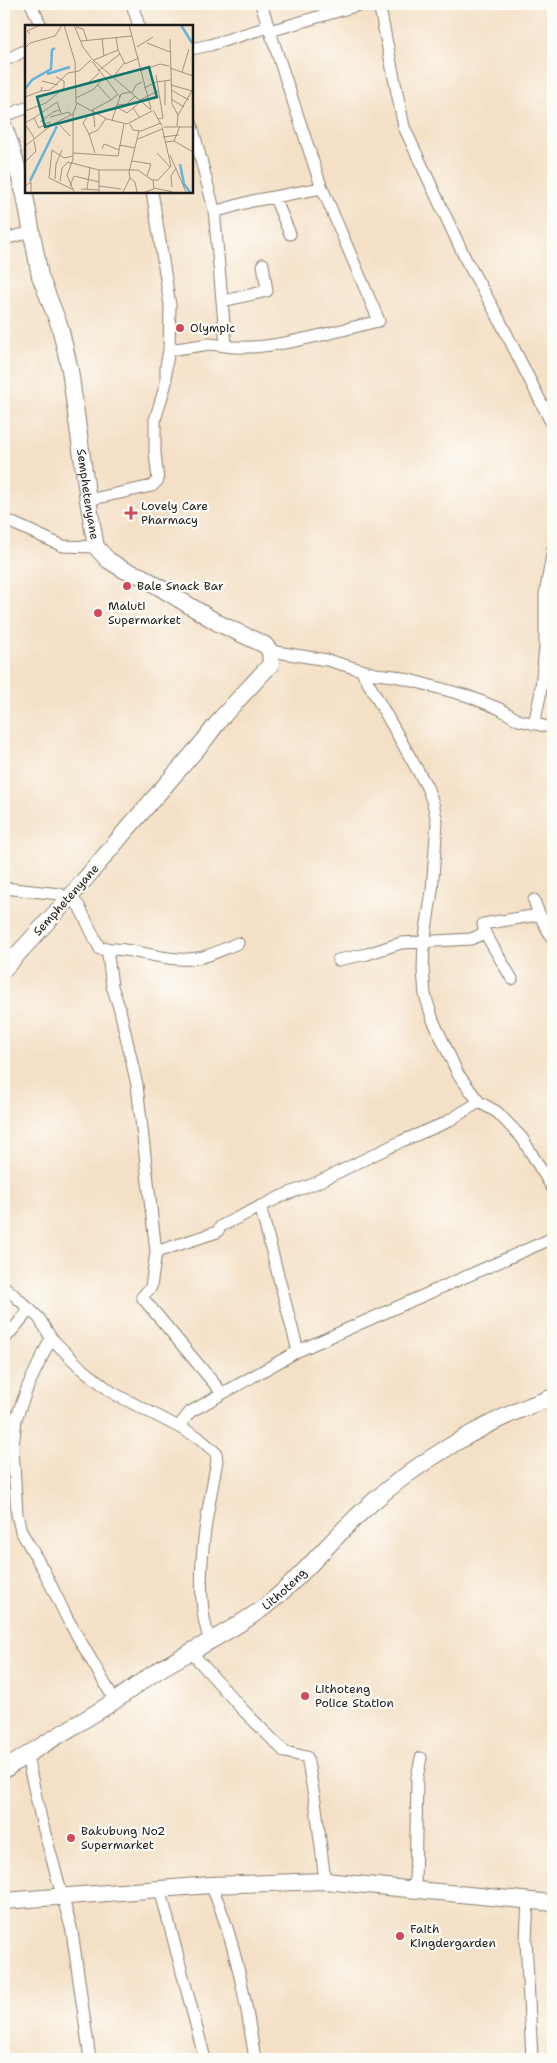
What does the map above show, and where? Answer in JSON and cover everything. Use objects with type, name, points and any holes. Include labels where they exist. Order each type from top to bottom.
[{"type":"main road","name":"Semphetenyane","points":[[4,127],[17,166],[40,276],[60,326],[70,370],[96,547],[108,560],[124,570],[141,576],[218,623],[265,645],[270,651],[271,664],[222,717],[203,742],[69,899],[4,969]]},
{"type":"main road","name":"Lithoteng","points":[[5,1766],[26,1756],[115,1701],[160,1669],[190,1651],[210,1642],[263,1608],[307,1567],[364,1509],[384,1491],[428,1459],[517,1411],[552,1401]]},
{"type":"main road","points":[[4,1901],[160,1889],[325,1881],[380,1887],[414,1888],[553,1903]]},
{"type":"street","points":[[31,4],[41,25]]},
{"type":"street","points":[[132,4],[139,25]]},
{"type":"street","points":[[169,350],[210,344],[241,348],[288,342],[379,321],[322,188],[261,4]]},
{"type":"street","points":[[192,50],[362,4]]},
{"type":"street","points":[[379,4],[404,127],[466,260],[497,315],[553,426]]},
{"type":"street","points":[[4,61],[25,50]]},
{"type":"street","points":[[4,116],[25,108]]},
{"type":"street","points":[[192,126],[214,212],[226,346]]},
{"type":"street","points":[[214,212],[242,204],[322,188]]},
{"type":"street","points":[[88,500],[152,486],[158,480],[155,453],[155,420],[166,383],[170,305],[152,192]]},
{"type":"street","points":[[275,198],[290,234]]},
{"type":"street","points":[[4,239],[32,232]]},
{"type":"street","points":[[223,301],[266,291],[263,264]]},
{"type":"street","points":[[4,519],[63,546],[96,547]]},
{"type":"street","points":[[534,724],[540,696],[545,647],[545,595],[553,549]]},
{"type":"street","points":[[270,651],[327,660],[468,696],[500,709],[518,720],[553,728]]},
{"type":"street","points":[[361,670],[427,787],[437,822],[432,891],[424,943],[423,969],[426,995],[433,1020],[458,1074],[479,1102],[497,1112],[522,1138],[553,1189]]},
{"type":"street","points":[[4,888],[60,894],[69,899],[79,906],[100,949],[117,948],[166,958],[184,959],[198,958],[238,943]]},
{"type":"street","points":[[534,900],[538,915],[544,921],[553,940]]},
{"type":"street","points":[[512,979],[485,933],[483,924],[538,915]]},
{"type":"street","points":[[338,960],[366,954],[401,943],[471,940],[485,933]]},
{"type":"street","points":[[107,948],[112,986],[120,1010],[137,1085],[156,1252],[151,1287],[142,1297],[222,1393]]},
{"type":"street","points":[[156,1252],[217,1232],[221,1226],[260,1206],[316,1183],[402,1141],[445,1123],[479,1102]]},
{"type":"street","points":[[260,1206],[298,1351]]},
{"type":"street","points":[[179,1426],[190,1412],[298,1351],[553,1238]]},
{"type":"street","points":[[4,1286],[30,1309],[51,1338],[80,1367],[114,1393],[198,1437],[216,1453],[217,1461],[206,1528],[202,1585],[203,1612],[210,1642]]},
{"type":"street","points":[[4,1340],[30,1309]]},
{"type":"street","points":[[51,1338],[28,1386],[16,1419],[13,1448],[17,1514],[21,1531],[44,1571],[67,1618],[115,1701]]},
{"type":"street","points":[[190,1651],[242,1709],[285,1752],[307,1757],[316,1807],[325,1881]]},
{"type":"street","points":[[26,1756],[72,1931],[90,2059]]},
{"type":"street","points":[[414,1888],[417,1777],[421,1758]]},
{"type":"street","points":[[212,1886],[223,1912],[240,1980],[255,2059]]},
{"type":"street","points":[[160,1889],[206,2059]]},
{"type":"street","points":[[528,1900],[526,1940],[532,2059]]},
{"type":"place","name":"Olympic","points":[[180,328]]},
{"type":"place","name":"Lovely Care Pharmacy","points":[[131,513]]},
{"type":"place","name":"Bale Snack Bar","points":[[127,586]]},
{"type":"place","name":"Maluti Supermarket","points":[[98,613]]},
{"type":"place","name":"Lithoteng Police Station","points":[[305,1696]]},
{"type":"place","name":"Bakubung No2 Supermarket","points":[[71,1838]]},
{"type":"place","name":"Faith Kingdergarden","points":[[400,1936]]}]
